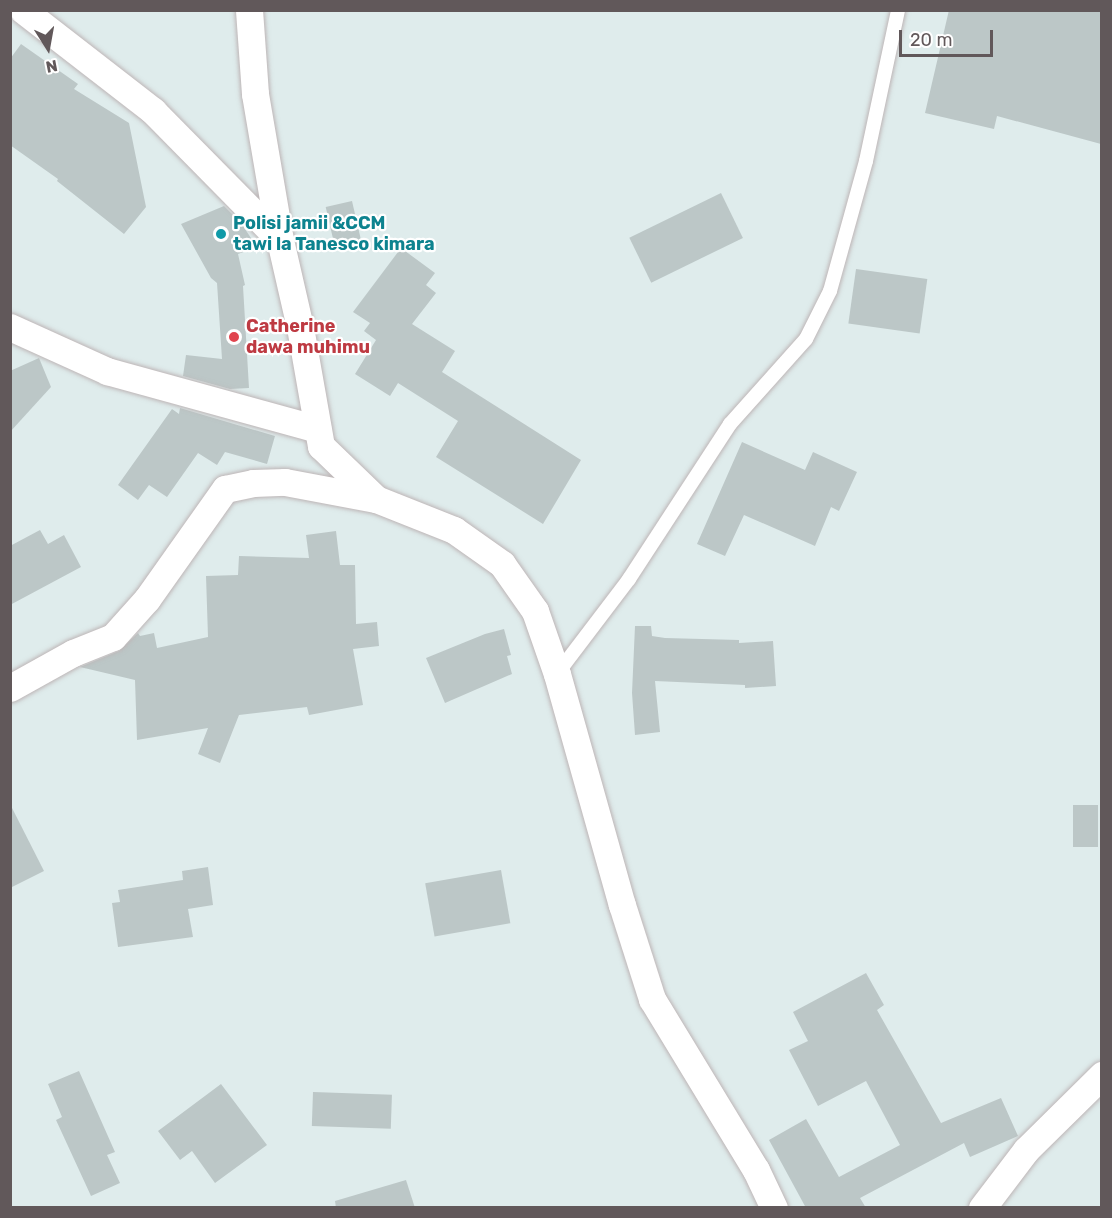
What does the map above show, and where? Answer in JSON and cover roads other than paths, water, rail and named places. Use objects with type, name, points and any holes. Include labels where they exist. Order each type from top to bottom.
[{"type":"street","points":[[23,10],[153,111],[280,240]]},
{"type":"street","points":[[249,10],[255,94],[280,240],[300,327],[321,446],[376,499]]},
{"type":"street","points":[[10,327],[107,371],[317,429]]},
{"type":"street","points":[[10,688],[73,653],[113,637],[147,599],[225,489],[253,483],[285,482],[376,499],[454,530],[502,564],[535,610],[557,674],[622,905],[652,999],[756,1170],[774,1208]]},
{"type":"street","points":[[982,1208],[1026,1150],[1101,1075]]},
{"type":"lane","points":[[557,674],[629,579],[729,424],[806,339],[830,291],[866,161],[898,10]]},
{"type":"place","name":"Polisi jamii &CCM tawi la Tanesco kimara","points":[[221,234]]},
{"type":"place","name":"Catherine dawa muhimu","points":[[234,337]]}]
